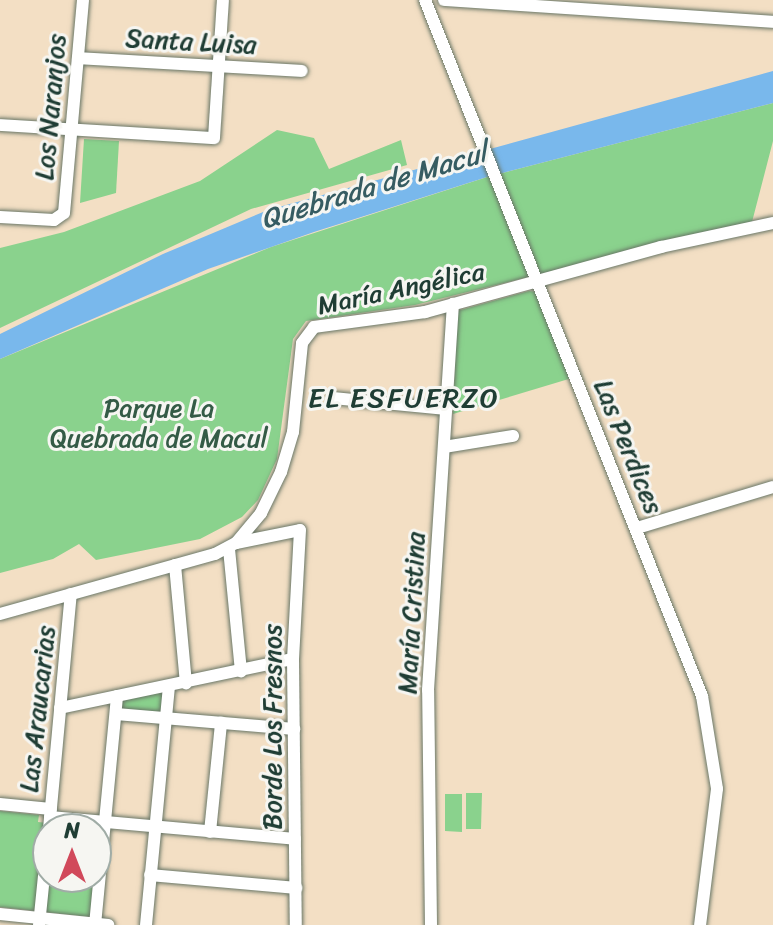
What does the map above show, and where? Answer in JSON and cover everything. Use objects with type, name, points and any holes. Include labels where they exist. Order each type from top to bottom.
[{"type":"street","name":"Los Naranjos","points":[[0,217],[60,218],[73,129],[83,0]]},
{"type":"street","points":[[0,125],[214,138],[223,0]]},
{"type":"street","name":"Las Perdices","points":[[425,0],[696,678],[714,747],[716,828],[700,925]]},
{"type":"street","points":[[444,0],[615,6],[773,22]]},
{"type":"street","name":"Santa Luisa","points":[[78,58],[302,71]]},
{"type":"street","name":"María Angélica","points":[[232,546],[267,503],[286,459],[307,333],[324,324],[411,315],[773,223]]},
{"type":"street","name":"María Cristina","points":[[431,925],[428,690],[453,304]]},
{"type":"street","points":[[333,398],[446,409]]},
{"type":"street","points":[[444,447],[513,436]]},
{"type":"street","points":[[637,528],[773,487]]},
{"type":"street","name":"Borde Los Fresnos","points":[[232,546],[300,530],[293,659],[296,925]]},
{"type":"street","points":[[0,614],[232,546],[241,671]]},
{"type":"street","points":[[175,565],[186,683]]},
{"type":"street","name":"Las Araucarias","points":[[50,813],[71,594]]},
{"type":"street","points":[[60,708],[293,659]]},
{"type":"street","points":[[146,925],[169,686]]},
{"type":"street","points":[[106,813],[117,696]]},
{"type":"street","points":[[116,714],[294,729]]},
{"type":"street","points":[[210,832],[221,723]]},
{"type":"street","points":[[0,804],[32,813]]},
{"type":"street","points":[[112,823],[295,839]]},
{"type":"street","points":[[150,875],[296,888]]},
{"type":"street","points":[[40,921],[43,893]]},
{"type":"street","points":[[0,914],[40,921],[100,925],[102,893]]},
{"type":"green space","name":"Parque La Quebrada de Macul","points":[[773,103],[773,141],[752,222],[415,305],[306,321],[293,339],[277,459],[258,500],[242,517],[200,539],[96,560],[79,544],[53,559],[0,573],[0,359],[271,247],[487,177]]},
{"type":"green space","points":[[277,130],[314,138],[329,169],[401,140],[407,165],[251,209],[0,328],[0,248],[64,232],[200,181]]},
{"type":"green space","points":[[84,139],[119,141],[116,193],[80,203]]},
{"type":"green space","points":[[529,291],[537,292],[572,378],[453,414],[457,311]]},
{"type":"green space","points":[[164,690],[164,715],[118,712],[119,700]]},
{"type":"green space","points":[[466,793],[482,793],[481,829],[466,829]]},
{"type":"green space","points":[[445,794],[462,794],[462,832],[445,831]]},
{"type":"green space","points":[[0,811],[32,814],[32,893],[92,893],[90,917],[0,907]]},
{"type":"water","name":"Quebrada de Macul","points":[[773,71],[773,103],[487,177],[314,232],[208,269],[0,359],[0,334],[163,254],[268,210]]},
{"type":"district","name":"EL ESFUERZO","points":[[404,398]]}]
